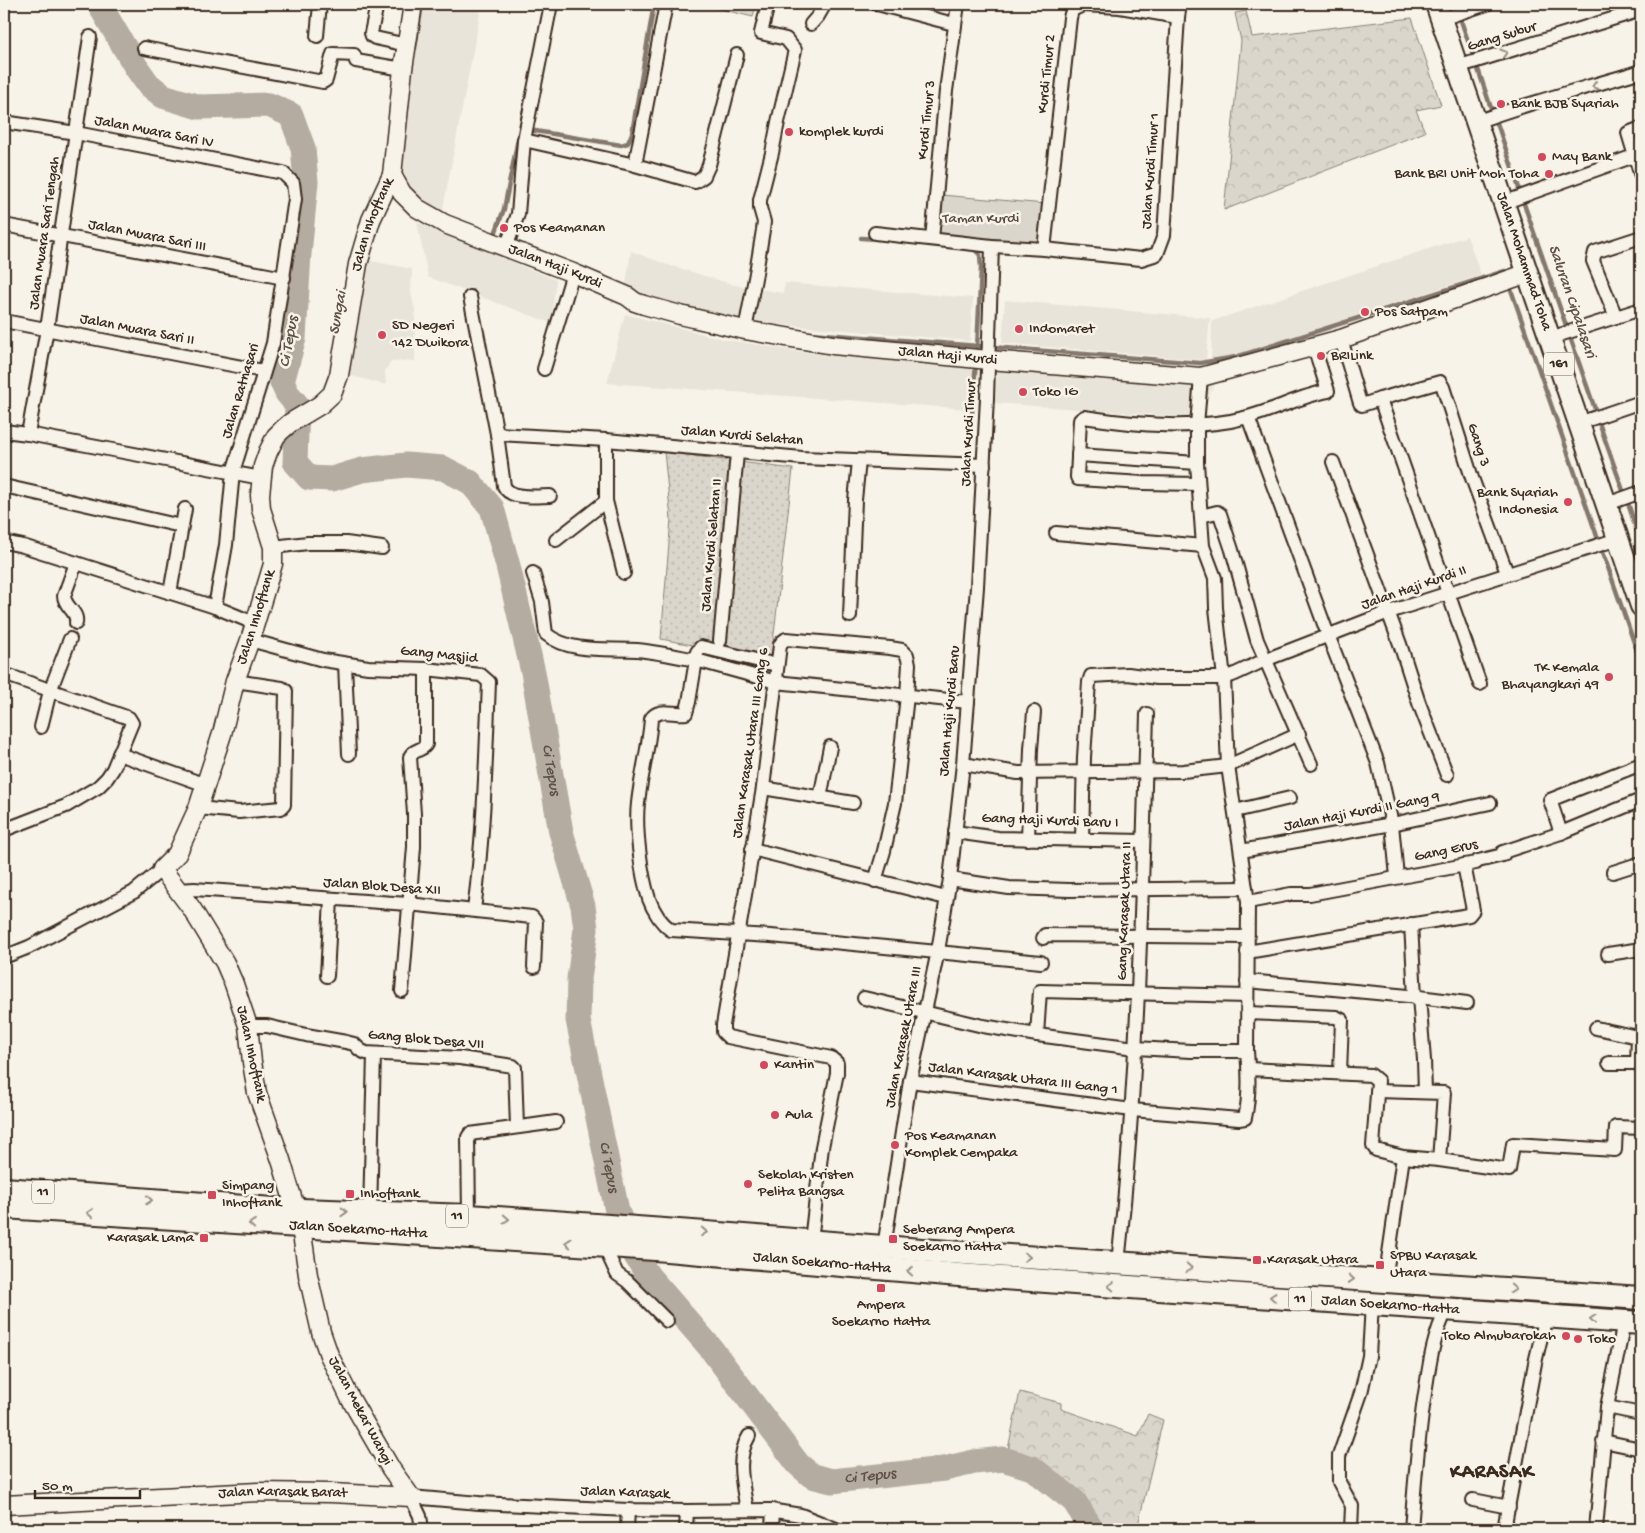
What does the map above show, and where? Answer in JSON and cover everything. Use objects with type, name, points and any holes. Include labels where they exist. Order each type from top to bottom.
[{"type":"highway","name":"Jalan Soekarno-Hatta","points":[[4,1189],[480,1237],[811,1241],[961,1253],[1641,1298]]},
{"type":"highway","name":"Jalan Soekarno-Hatta","points":[[4,1207],[298,1219],[370,1213],[470,1216],[613,1240]]},
{"type":"highway","name":"Jalan Soekarno-Hatta","points":[[655,1239],[959,1276],[1633,1322]]},
{"type":"highway","points":[[959,1276],[961,1253]]},
{"type":"main road","name":"Jalan Mohammad Toha","points":[[1438,11],[1457,67],[1485,118],[1503,203],[1528,273],[1558,335],[1579,423],[1641,606]]},
{"type":"street","points":[[317,36],[320,4]]},
{"type":"street","points":[[377,4],[372,36],[406,45]]},
{"type":"street","name":"Jalan Inhoftank","points":[[298,1219],[281,1160],[257,1093],[248,1026],[234,984],[225,963],[178,890],[162,870],[177,854],[198,808],[222,734],[249,626],[274,564],[272,547],[254,477],[264,466],[276,436],[290,423],[320,405],[332,394],[339,376],[346,344],[358,264],[371,220],[392,175],[403,69],[413,4]]},
{"type":"street","points":[[506,248],[518,214],[524,140],[551,4]]},
{"type":"street","points":[[635,165],[666,4]]},
{"type":"street","points":[[745,327],[764,222],[760,200],[795,50],[786,38],[761,33],[768,4]]},
{"type":"street","points":[[811,24],[825,4]]},
{"type":"street","points":[[878,4],[954,24]]},
{"type":"street","name":"Kurdi Timur 3","points":[[932,239],[946,91],[958,4]]},
{"type":"street","points":[[1178,17],[1180,4]]},
{"type":"street","points":[[1438,11],[1487,4]]},
{"type":"street","name":"Kurdi Timur 2","points":[[1044,249],[1072,10],[1083,5],[1120,7],[1178,17]]},
{"type":"street","name":"Gang Subur","points":[[1457,67],[1641,10]]},
{"type":"street","name":"Jalan Kurdi Timur 1","points":[[875,233],[992,246],[1044,249],[1141,259],[1157,254],[1164,235],[1178,17]]},
{"type":"street","name":"Jalan Muara Sari Tengah","points":[[28,434],[47,329],[90,37]]},
{"type":"street","points":[[144,48],[323,82],[326,80],[333,54],[354,55],[357,61],[403,69]]},
{"type":"street","points":[[524,140],[635,165],[695,182],[704,176],[710,165],[737,55]]},
{"type":"street","points":[[1485,118],[1544,98],[1580,90],[1641,71]]},
{"type":"street","name":"Jalan Muara Sari IV","points":[[4,122],[76,133],[284,173],[293,183]]},
{"type":"street","points":[[1641,128],[1628,133],[1641,173]]},
{"type":"street","points":[[1503,203],[1634,156]]},
{"type":"street","name":"Jalan Haji Kurdi","points":[[392,175],[402,193],[416,208],[445,224],[573,273],[627,296],[635,302],[680,315],[833,345],[989,351],[1201,377],[1340,339],[1528,273]]},
{"type":"street","name":"Jalan Ratnasari","points":[[215,607],[226,545],[233,472],[272,343],[284,278],[295,199],[293,183]]},
{"type":"street","name":"Jalan Muara Sari III","points":[[4,225],[284,278]]},
{"type":"street","points":[[1616,317],[1593,261],[1595,252],[1641,237]]},
{"type":"street","name":"Jalan Kurdi Timur","points":[[976,592],[984,465],[992,246]]},
{"type":"street","points":[[544,369],[573,273]]},
{"type":"street","points":[[470,297],[497,434],[506,491],[512,494],[550,496]]},
{"type":"street","points":[[1558,335],[1641,309]]},
{"type":"street","name":"Jalan Muara Sari II","points":[[4,321],[264,371]]},
{"type":"street","points":[[1340,339],[1360,404],[1380,399],[1480,684]]},
{"type":"street","points":[[1198,484],[1143,484],[1081,480],[1077,477],[1081,418],[1197,425],[1248,418],[1311,394],[1328,391],[1314,347]]},
{"type":"street","points":[[1201,377],[1197,425],[1197,463],[1203,546],[1215,578],[1224,678],[1228,766],[1248,902],[1247,1051],[1249,1069],[1371,1075],[1378,1081],[1373,1146],[1376,1150],[1403,1157],[1509,1170],[1514,1144],[1615,1150],[1616,1127],[1641,1128]]},
{"type":"street","name":"Gang 3","points":[[1380,399],[1440,382],[1472,478],[1507,573]]},
{"type":"street","points":[[1579,423],[1641,402]]},
{"type":"street","points":[[1248,418],[1328,635],[1378,763],[1392,824],[1397,877]]},
{"type":"street","points":[[4,431],[254,477]]},
{"type":"street","name":"Jalan Kurdi Selatan","points":[[497,434],[606,440],[738,453],[859,461],[984,465]]},
{"type":"street","points":[[606,440],[606,501],[624,573]]},
{"type":"street","name":"Jalan Kurdi Selatan II","points":[[720,641],[738,453]]},
{"type":"street","points":[[1078,455],[1197,463]]},
{"type":"street","points":[[850,616],[855,500],[859,461]]},
{"type":"street","points":[[1333,462],[1419,703],[1447,775]]},
{"type":"street","points":[[4,486],[181,526]]},
{"type":"street","points":[[1607,504],[1641,492]]},
{"type":"street","points":[[556,540],[606,501]]},
{"type":"street","points":[[170,593],[185,509]]},
{"type":"street","points":[[1201,516],[1217,512],[1220,514],[1257,640],[1311,764]]},
{"type":"street","points":[[1056,533],[1203,546]]},
{"type":"street","name":"Jalan Haji Kurdi II","points":[[1224,678],[1388,612],[1618,538]]},
{"type":"street","name":"Gang Masjid","points":[[4,542],[23,546],[215,607],[249,626],[284,650],[323,660],[368,667],[426,669],[481,675],[490,682],[478,879],[474,910]]},
{"type":"street","points":[[272,547],[308,543],[346,543],[382,548]]},
{"type":"street","points":[[76,563],[64,596],[65,601],[75,613],[76,623]]},
{"type":"street","points":[[533,573],[542,602],[546,634],[554,640],[582,648],[640,650],[696,660],[776,682],[968,702]]},
{"type":"street","name":"Jalan Haji Kurdi Baru","points":[[955,832],[963,764],[976,592]]},
{"type":"street","points":[[41,727],[50,692],[70,639]]},
{"type":"street","name":"Jalan Karasak Utara III Gang 6","points":[[811,1241],[822,1147],[837,1073],[837,1063],[831,1058],[728,1037],[724,1032],[724,1015],[763,788],[777,665],[782,642],[794,639],[902,650],[907,655],[909,664],[907,696]]},
{"type":"street","points":[[777,665],[701,647],[698,649],[690,702],[686,713],[679,715],[658,712],[653,714],[638,804],[640,849],[649,900],[666,926],[671,930],[938,951],[1041,962]]},
{"type":"street","points":[[345,664],[350,754]]},
{"type":"street","points":[[402,991],[414,847],[414,814],[409,761],[412,752],[424,748],[426,744],[426,669]]},
{"type":"street","points":[[4,674],[50,692],[128,718],[131,720],[132,726],[113,769],[98,787],[66,806],[4,830]]},
{"type":"street","points":[[1082,839],[1083,772],[1091,676],[1128,674],[1157,678],[1224,678]]},
{"type":"street","points":[[198,808],[238,812],[281,808],[284,805],[286,691],[282,688],[234,681]]},
{"type":"street","points":[[875,881],[896,803],[907,696]]},
{"type":"street","points":[[1028,839],[1034,712]]},
{"type":"street","name":"Gang Karasak Utara II","points":[[1118,1263],[1132,1110],[1139,937],[1143,890],[1147,714]]},
{"type":"street","points":[[963,764],[1018,773],[1060,774],[1183,771],[1228,766],[1299,734]]},
{"type":"street","points":[[820,798],[830,747]]},
{"type":"street","points":[[119,754],[206,784]]},
{"type":"street","points":[[1561,833],[1550,800],[1641,764]]},
{"type":"street","points":[[763,788],[853,803]]},
{"type":"street","points":[[1235,811],[1290,798]]},
{"type":"street","name":"Gang Erus","points":[[1248,902],[1291,894],[1310,894],[1464,866],[1503,855],[1503,852],[1561,833],[1641,800]]},
{"type":"street","name":"Jalan Haji Kurdi II Gang 9","points":[[1241,851],[1392,824],[1490,803]]},
{"type":"street","name":"Gang Haji Kurdi Baru I","points":[[955,832],[998,838],[1143,841]]},
{"type":"street","name":"Jalan Karasak Utara III","points":[[884,1247],[910,1081],[923,1013],[938,951],[950,880],[955,832]]},
{"type":"street","name":"Jalan Karasak Utara III Gang 6","points":[[752,849],[946,898]]},
{"type":"street","points":[[1613,872],[1641,863]]},
{"type":"street","points":[[1247,952],[1471,914],[1473,910],[1464,866]]},
{"type":"street","points":[[4,957],[29,947],[134,892],[162,870]]},
{"type":"street","points":[[950,880],[1009,888],[1143,890],[1246,888]]},
{"type":"street","name":"Jalan Blok Desa XII","points":[[178,890],[194,889],[408,904],[532,917],[535,919],[536,931],[534,967]]},
{"type":"street","points":[[327,976],[331,899]]},
{"type":"street","points":[[1411,924],[1424,1060],[1425,1092]]},
{"type":"street","points":[[1043,938],[1045,935],[1247,937]]},
{"type":"street","points":[[1608,954],[1641,948]]},
{"type":"street","points":[[1247,981],[1467,1003]]},
{"type":"street","points":[[1037,1034],[1040,991],[1247,996]]},
{"type":"street","points":[[864,998],[983,1026],[1134,1048],[1247,1051]]},
{"type":"street","points":[[1248,1013],[1336,1017],[1342,1020],[1340,1074]]},
{"type":"street","name":"Gang Blok Desa VII","points":[[248,1026],[267,1026],[346,1042],[354,1044],[366,1054],[460,1058],[514,1066],[517,1127]]},
{"type":"street","points":[[1596,1028],[1638,1037],[1639,1063],[1609,1063]]},
{"type":"street","points":[[370,1213],[374,1054]]},
{"type":"street","name":"Jalan Karasak Utara III Gang 1","points":[[910,1081],[1132,1110],[1239,1119],[1245,1118],[1249,1069]]},
{"type":"street","points":[[1377,1092],[1444,1094],[1439,1160]]},
{"type":"street","points":[[470,1216],[468,1137],[473,1132],[556,1122]]},
{"type":"street","points":[[1385,1281],[1403,1157]]},
{"type":"street","name":"Jalan Mekar Wangi","points":[[298,1219],[321,1332],[329,1355],[350,1398],[375,1442],[411,1497],[420,1516],[422,1529]]},
{"type":"street","points":[[613,1240],[617,1274],[627,1281],[667,1321]]},
{"type":"street","points":[[1351,1529],[1352,1506],[1339,1482],[1339,1456],[1363,1384],[1369,1356],[1372,1304]]},
{"type":"street","points":[[1411,1529],[1420,1429],[1429,1364],[1440,1322],[1447,1309]]},
{"type":"street","points":[[1504,1529],[1535,1363],[1546,1316]]},
{"type":"street","points":[[1596,1529],[1607,1408],[1633,1322]]},
{"type":"street","points":[[1607,1408],[1641,1414]]},
{"type":"street","points":[[741,1510],[741,1452],[749,1436]]},
{"type":"street","points":[[1603,1441],[1641,1449]]},
{"type":"street","name":"Jalan Karasak Barat","points":[[4,1505],[258,1492],[411,1497]]},
{"type":"street","name":"Jalan Karasak","points":[[411,1497],[471,1503],[628,1510],[773,1510],[801,1514],[821,1526],[836,1529]]},
{"type":"street","points":[[1473,1500],[1509,1507]]},
{"type":"street","points":[[627,1529],[628,1510]]},
{"type":"street","points":[[772,1529],[773,1510]]},
{"type":"street","points":[[686,1529],[687,1511]]},
{"type":"shaded area","points":[[420,4],[482,4],[442,214],[405,188],[396,150]]},
{"type":"shaded area","points":[[417,222],[556,280],[551,323],[428,277]]},
{"type":"shaded area","points":[[1467,236],[1481,275],[1211,363],[1212,321]]},
{"type":"shaded area","points":[[631,251],[665,264],[735,285],[783,293],[785,283],[973,298],[970,341],[714,319],[625,290]]},
{"type":"shaded area","name":"SD Negeri 142 Dwikora","points":[[366,260],[412,269],[411,293],[415,310],[415,361],[391,362],[385,371],[386,385],[341,373]]},
{"type":"shaded area","points":[[1005,300],[1210,318],[1206,360],[1002,343]]},
{"type":"shaded area","points":[[625,314],[723,339],[802,352],[974,366],[969,409],[607,383]]},
{"type":"shaded area","points":[[998,368],[1215,383],[1197,418],[995,403]]},
{"type":"green space","points":[[699,4],[756,4],[753,17]]},
{"type":"green space","points":[[1246,11],[1252,37],[1412,18],[1441,105],[1416,110],[1425,132],[1224,210],[1241,41],[1235,13]]},
{"type":"green space","name":"Taman Kurdi","points":[[941,195],[1046,204],[1042,246],[937,237]]},
{"type":"green space","points":[[664,452],[793,469],[771,660],[661,639],[671,519]]},
{"type":"green space","points":[[1020,1392],[1061,1403],[1061,1409],[1138,1436],[1148,1414],[1163,1420],[1137,1529],[1106,1529],[1075,1492],[1051,1469],[1024,1453],[1008,1449]]},
{"type":"waterway","name":"Ci Tepus","points":[[99,4],[136,67],[148,84],[163,96],[199,107],[269,105],[291,115],[303,148],[306,182],[294,338],[282,382],[287,393],[297,405],[295,462],[309,478],[332,479],[362,470],[406,465],[443,468],[470,482],[492,508],[533,672],[561,832],[583,906],[586,929],[579,979],[578,1020],[617,1211],[636,1256],[649,1277],[709,1346],[798,1464],[812,1476],[832,1481],[944,1469],[974,1462],[1003,1459],[1032,1468],[1074,1501],[1092,1529]]},
{"type":"waterway","name":"Sungai","points":[[415,48],[422,4]]},
{"type":"waterway","points":[[529,130],[621,145],[628,143],[632,133],[654,4]]},
{"type":"waterway","name":"Saluran Cipalasari","points":[[1459,15],[1475,61]]},
{"type":"waterway","name":"Saluran Cipalasari","points":[[1476,63],[1493,114]]},
{"type":"waterway","points":[[495,234],[504,209],[527,94]]},
{"type":"waterway","name":"Saluran Cipalasari","points":[[1495,117],[1521,194]]},
{"type":"waterway","name":"Saluran Cipalasari","points":[[1522,198],[1597,415]]},
{"type":"waterway","points":[[861,238],[878,239]]},
{"type":"waterway","points":[[971,249],[974,249],[980,255],[981,268],[977,348]]},
{"type":"waterway","points":[[811,333],[1200,363],[1236,357],[1505,271],[1507,277]]},
{"type":"waterway","points":[[1509,284],[1599,542]]},
{"type":"waterway","points":[[968,462],[976,362]]},
{"type":"waterway","name":"Saluran Cipalasari","points":[[1598,420],[1625,496]]},
{"type":"waterway","name":"Saluran Cipalasari","points":[[1627,500],[1641,544]]},
{"type":"waterway","points":[[1601,547],[1641,663]]},
{"type":"place","name":"Bank BJB Syariah","points":[[1501,104]]},
{"type":"place","name":"komplek kurdi","points":[[789,132]]},
{"type":"place","name":"May Bank","points":[[1542,157]]},
{"type":"place","name":"Bank BRI Unit Moh Toha","points":[[1549,174]]},
{"type":"place","name":"Pos Keamanan","points":[[504,228]]},
{"type":"place","name":"Pos Satpam","points":[[1365,312]]},
{"type":"place","name":"Indomaret","points":[[1019,329]]},
{"type":"place","name":"SD Negeri 142 Dwikora","points":[[382,335]]},
{"type":"place","name":"BRILink","points":[[1321,356]]},
{"type":"place","name":"Toko IG","points":[[1023,392]]},
{"type":"place","name":"Bank Syariah Indonesia","points":[[1568,502]]},
{"type":"place","name":"TK Kemala Bhayangkari 49","points":[[1609,677]]},
{"type":"place","name":"Kantin","points":[[764,1065]]},
{"type":"place","name":"Aula","points":[[775,1115]]},
{"type":"place","name":"Pos Keamanan Komplek Cempaka","points":[[895,1145]]},
{"type":"place","name":"Sekolah Kristen Pelita Bangsa","points":[[748,1184]]},
{"type":"place","name":"Inhoftank","points":[[350,1194]]},
{"type":"place","name":"Simpang Inhoftank","points":[[212,1195]]},
{"type":"place","name":"Karasak Lama","points":[[204,1238]]},
{"type":"place","name":"Seberang Ampera Soekarno Hatta","points":[[893,1239]]},
{"type":"place","name":"Karasak Utara","points":[[1257,1260]]},
{"type":"place","name":"SPBU Karasak Utara","points":[[1380,1265]]},
{"type":"place","name":"Ampera Soekarno Hatta","points":[[881,1288]]},
{"type":"place","name":"Toko Almubarokah","points":[[1566,1336]]},
{"type":"place","name":"Toko","points":[[1578,1339]]},
{"type":"district","name":"KARASAK","points":[[1492,1473]]}]
